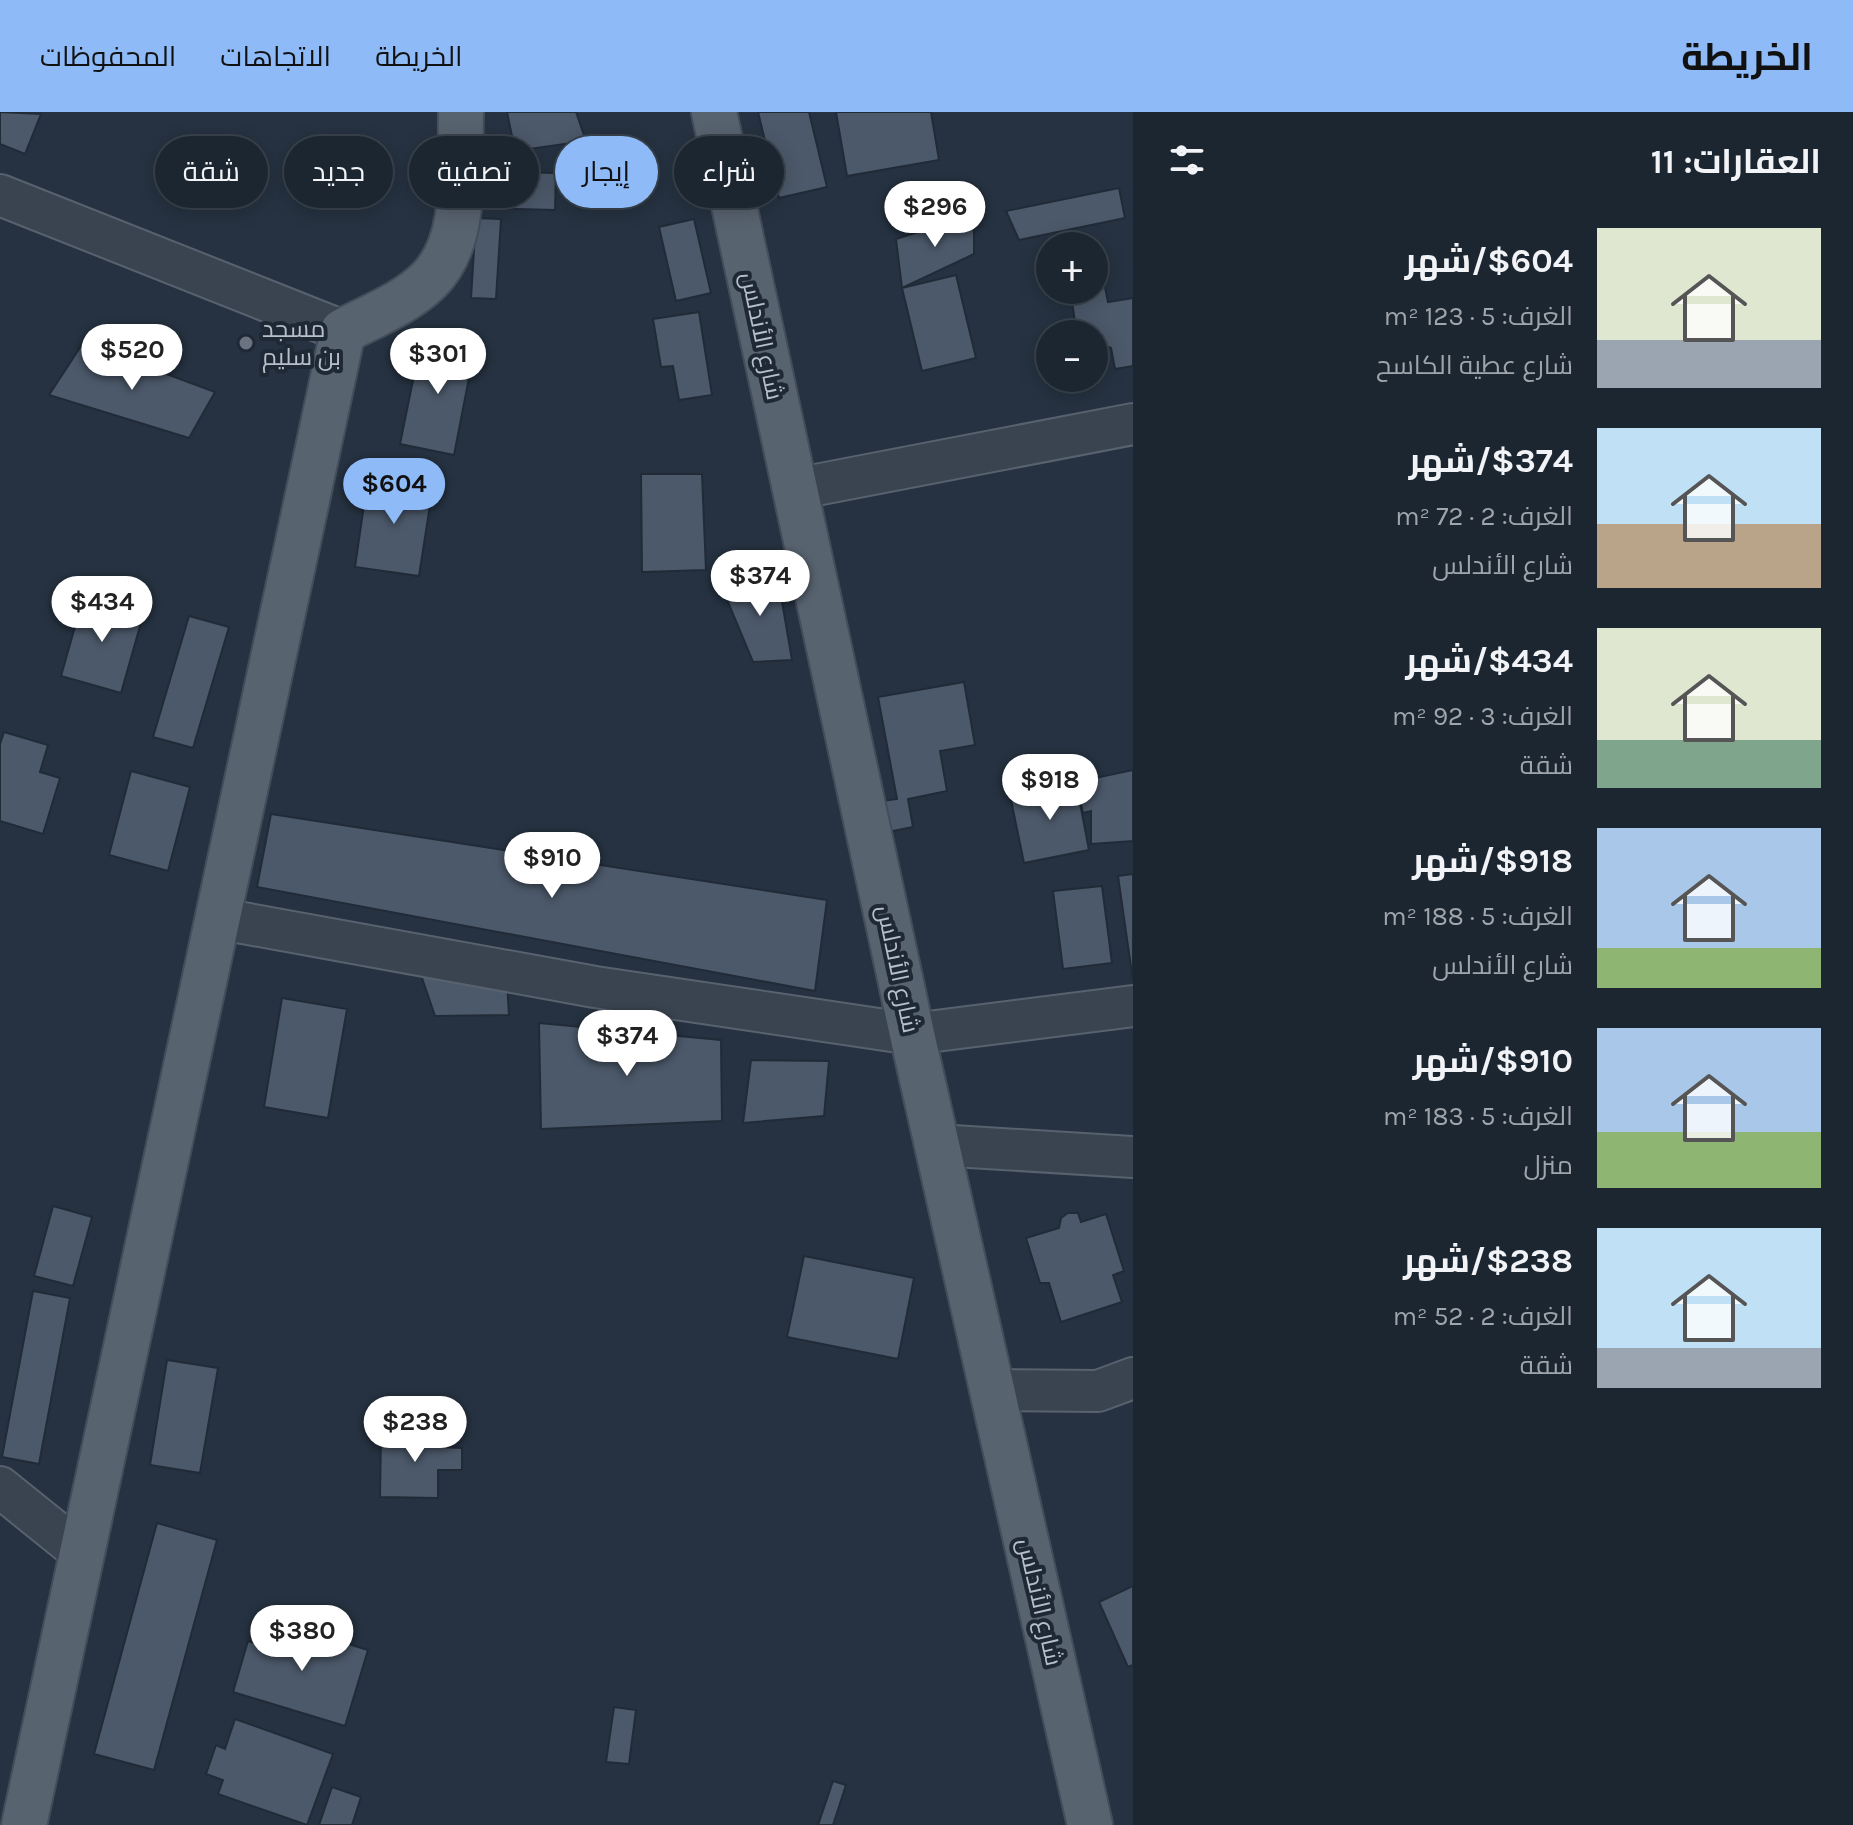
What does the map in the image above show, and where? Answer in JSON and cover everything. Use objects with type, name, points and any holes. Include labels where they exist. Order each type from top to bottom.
[{"type":"main road","points":[[24,1825],[221,919],[343,331],[399,303],[429,280],[446,258],[455,230],[459,196],[461,112]]},
{"type":"main road","name":"شارع الأندلس","points":[[714,112],[912,1034],[1090,1825]]},
{"type":"street","points":[[0,195],[343,331]]},
{"type":"street","points":[[795,489],[1133,424]]},
{"type":"street","points":[[221,919],[595,987],[912,1034],[1133,1006]]},
{"type":"street","points":[[937,1145],[1133,1157]]},
{"type":"street","points":[[992,1390],[1098,1391],[1133,1378]]},
{"type":"street","points":[[0,1487],[83,1554]]},
{"type":"building","points":[[0,112],[41,114],[25,154],[0,144]]},
{"type":"building","points":[[507,112],[576,112],[584,136],[555,136],[555,145],[539,148],[539,136],[512,136]]},
{"type":"building","points":[[758,112],[809,112],[827,187],[784,197],[784,136],[764,136]]},
{"type":"building","points":[[836,112],[931,112],[939,160],[847,176]]},
{"type":"building","points":[[539,173],[555,173],[555,210],[484,208],[539,208]]},
{"type":"building","points":[[1119,188],[1125,218],[1058,232],[1036,232],[1036,236],[1019,240],[1006,211]]},
{"type":"building","points":[[974,214],[974,254],[902,288],[896,239]]},
{"type":"building","points":[[476,218],[501,219],[496,299],[471,298]]},
{"type":"building","points":[[694,219],[711,293],[676,301],[659,227]]},
{"type":"building","points":[[956,275],[976,358],[922,371],[902,288]]},
{"type":"building","points":[[1133,298],[1133,366],[1115,369],[1111,348],[1108,347],[1108,320],[1075,320],[1072,304],[1108,304]]},
{"type":"building","points":[[699,312],[712,395],[679,400],[673,366],[661,367],[653,319]]},
{"type":"building","points":[[422,336],[475,347],[454,455],[400,444]]},
{"type":"building","points":[[83,343],[215,392],[189,438],[49,395]]},
{"type":"building","points":[[641,474],[702,474],[706,570],[642,572]]},
{"type":"building","points":[[368,477],[433,486],[419,576],[355,567]]},
{"type":"building","points":[[778,578],[792,660],[753,662],[720,583]]},
{"type":"building","points":[[84,595],[144,612],[121,693],[61,676]]},
{"type":"building","points":[[189,616],[229,627],[193,748],[153,737]]},
{"type":"building","points":[[964,682],[975,745],[940,751],[947,791],[908,799],[913,827],[888,832],[882,801],[897,799],[878,697]]},
{"type":"building","points":[[4,732],[48,745],[40,772],[60,778],[43,834],[0,821],[0,744]]},
{"type":"building","points":[[1133,770],[1133,841],[1091,844],[1091,811],[1083,813],[1076,782]]},
{"type":"building","points":[[131,771],[190,787],[168,871],[109,855]]},
{"type":"building","points":[[1076,782],[1089,850],[1024,863],[1010,795]]},
{"type":"building","points":[[271,814],[827,900],[815,991],[257,887]]},
{"type":"building","points":[[1133,874],[1133,981],[1118,876]]},
{"type":"building","points":[[1102,886],[1112,963],[1063,969],[1053,891]]},
{"type":"building","points":[[421,975],[507,982],[509,1015],[435,1016]]},
{"type":"building","points":[[282,998],[347,1009],[328,1118],[264,1107]]},
{"type":"building","points":[[539,1023],[721,1040],[722,1121],[541,1129]]},
{"type":"building","points":[[751,1060],[829,1061],[824,1116],[743,1123]]},
{"type":"building","points":[[53,1206],[92,1217],[73,1286],[34,1276]]},
{"type":"building","points":[[1068,1213],[1078,1213],[1081,1222],[1106,1214],[1124,1271],[1113,1275],[1122,1302],[1061,1322],[1049,1283],[1040,1283],[1026,1238],[1059,1228],[1061,1218]]},
{"type":"building","points":[[804,1256],[914,1278],[898,1359],[787,1337]]},
{"type":"building","points":[[33,1291],[70,1298],[39,1464],[2,1457]]},
{"type":"building","points":[[167,1360],[218,1368],[200,1473],[150,1465]]},
{"type":"building","points":[[381,1433],[441,1434],[441,1447],[462,1448],[462,1470],[438,1470],[438,1498],[380,1497]]},
{"type":"building","points":[[157,1523],[217,1540],[154,1770],[94,1754]]},
{"type":"building","points":[[1133,1586],[1133,1665],[1128,1667],[1099,1602]]},
{"type":"building","points":[[276,1622],[368,1650],[345,1726],[233,1692],[248,1641],[258,1644],[262,1629],[273,1633]]},
{"type":"building","points":[[614,1707],[636,1710],[629,1764],[606,1762]]},
{"type":"building","points":[[235,1719],[333,1754],[307,1825],[218,1794],[223,1780],[206,1774],[216,1745],[225,1749]]},
{"type":"building","points":[[833,1781],[846,1785],[833,1825],[818,1825]]},
{"type":"building","points":[[332,1787],[361,1797],[352,1825],[319,1825]]},
{"type":"place","name":"مسجد بن سليم","points":[[246,343]]}]
